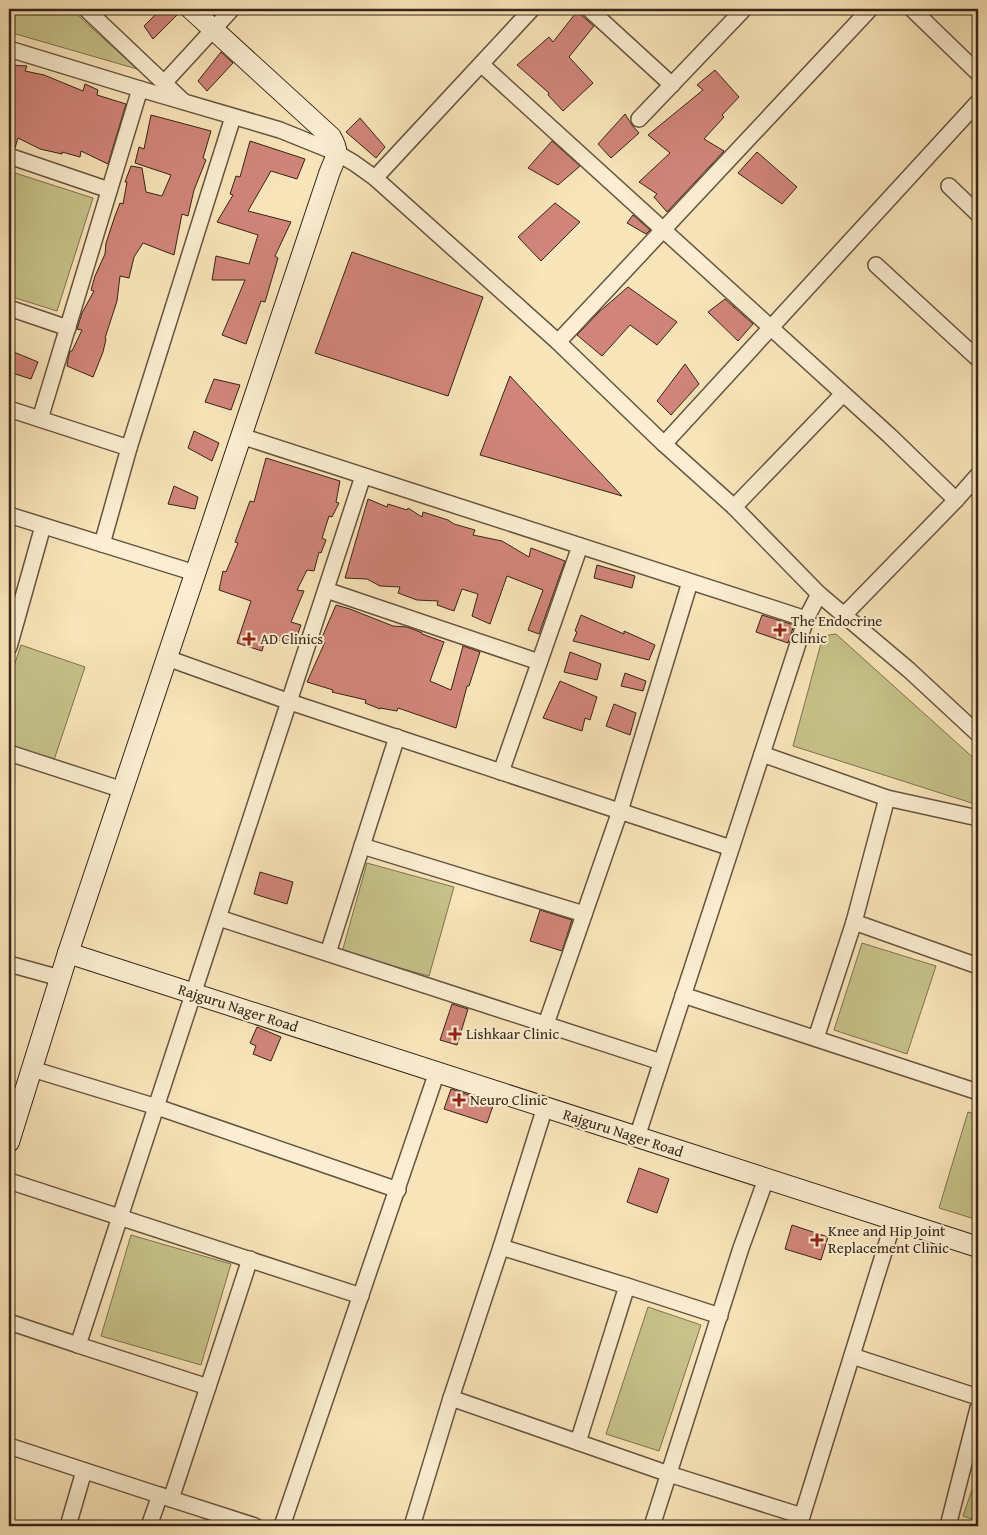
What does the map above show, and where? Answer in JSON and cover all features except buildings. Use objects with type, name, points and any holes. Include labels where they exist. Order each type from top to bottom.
[{"type":"street","points":[[86,9],[186,103]]},
{"type":"street","points":[[9,1142],[68,953],[122,790],[328,174],[337,153],[331,137],[191,9]]},
{"type":"street","points":[[164,83],[232,9]]},
{"type":"street","points":[[375,178],[532,9]]},
{"type":"street","points":[[589,9],[672,85]]},
{"type":"street","points":[[639,119],[744,9]]},
{"type":"street","points":[[558,342],[870,9]]},
{"type":"street","points":[[912,9],[978,73]]},
{"type":"street","points":[[9,48],[233,118],[280,130],[337,153],[354,163],[375,178],[558,342],[734,508],[819,594],[909,670],[978,734]]},
{"type":"street","points":[[481,64],[890,436],[956,500]]},
{"type":"street","points":[[40,419],[140,89]]},
{"type":"street","points":[[664,444],[978,102]]},
{"type":"street","points":[[102,544],[128,448],[233,118]]},
{"type":"street","points":[[9,156],[109,190]]},
{"type":"street","points":[[949,186],[978,214]]},
{"type":"street","points":[[876,265],[978,359]]},
{"type":"street","points":[[9,308],[68,328]]},
{"type":"street","points":[[734,508],[843,394]]},
{"type":"street","points":[[10,412],[40,419],[128,448]]},
{"type":"street","points":[[241,436],[806,619]]},
{"type":"street","points":[[78,1345],[363,476]]},
{"type":"street","points":[[845,614],[956,500],[976,482]]},
{"type":"street","points":[[9,515],[195,573]]},
{"type":"street","points":[[9,647],[43,526]]},
{"type":"street","points":[[501,772],[580,546]]},
{"type":"street","points":[[546,1024],[620,811],[690,582]]},
{"type":"street","points":[[326,590],[540,662]]},
{"type":"street","points":[[637,1137],[806,619],[819,594]]},
{"type":"street","points":[[166,658],[290,702],[731,848]]},
{"type":"street","points":[[328,953],[397,737]]},
{"type":"street","points":[[9,753],[122,790]]},
{"type":"street","points":[[762,754],[887,798],[978,818]]},
{"type":"street","points":[[816,1038],[854,922],[887,798]]},
{"type":"street","points":[[362,846],[584,914]]},
{"type":"street","points":[[219,918],[662,1062]]},
{"type":"street","points":[[854,922],[978,966]]},
{"type":"street","name":"Rajguru Nager Road","points":[[68,953],[978,1247]]},
{"type":"street","points":[[9,964],[60,978]]},
{"type":"street","points":[[683,995],[978,1092]]},
{"type":"street","points":[[32,1070],[157,1107],[398,1190]]},
{"type":"street","points":[[282,1526],[437,1072]]},
{"type":"street","points":[[412,1526],[450,1398],[545,1107]]},
{"type":"street","points":[[652,1526],[741,1248],[766,1179]]},
{"type":"street","points":[[9,1181],[360,1296]]},
{"type":"street","points":[[450,1398],[801,1521],[894,1220]]},
{"type":"street","points":[[500,1247],[720,1316]]},
{"type":"street","points":[[150,1526],[166,1497],[208,1387],[250,1260]]},
{"type":"street","points":[[578,1442],[627,1286]]},
{"type":"street","points":[[9,1322],[208,1387]]},
{"type":"street","points":[[852,1356],[978,1397]]},
{"type":"street","points":[[948,1526],[978,1408]]},
{"type":"street","points":[[9,1446],[166,1497],[230,1522],[255,1526]]},
{"type":"street","points":[[68,1526],[84,1471]]},
{"type":"shaded area","points":[[9,9],[71,9],[137,69],[9,32]]},
{"type":"shaded area","points":[[15,173],[93,198],[57,311],[9,296],[9,193]]},
{"type":"shaded area","points":[[836,634],[978,762],[978,805],[793,746],[823,636]]},
{"type":"shaded area","points":[[21,645],[85,667],[52,766],[9,751],[9,681]]},
{"type":"shaded area","points":[[367,863],[454,887],[429,976],[342,952]]},
{"type":"shaded area","points":[[862,943],[936,966],[907,1054],[834,1030]]},
{"type":"shaded area","points":[[968,1112],[978,1115],[978,1220],[939,1208]]},
{"type":"shaded area","points":[[131,1235],[231,1264],[201,1365],[101,1336]]},
{"type":"shaded area","points":[[648,1307],[701,1325],[659,1451],[606,1434]]},
{"type":"shaded area","points":[[978,1472],[978,1521],[963,1516]]},
{"type":"place","name":"The Endocrine Clinic","points":[[780,630]]},
{"type":"place","name":"AD Clinics","points":[[249,639]]},
{"type":"place","name":"Lishkaar Clinic","points":[[455,1034]]},
{"type":"place","name":"Neuro Clinic","points":[[459,1100]]},
{"type":"place","name":"Knee and Hip Joint Replacement Clinic","points":[[817,1240]]}]
